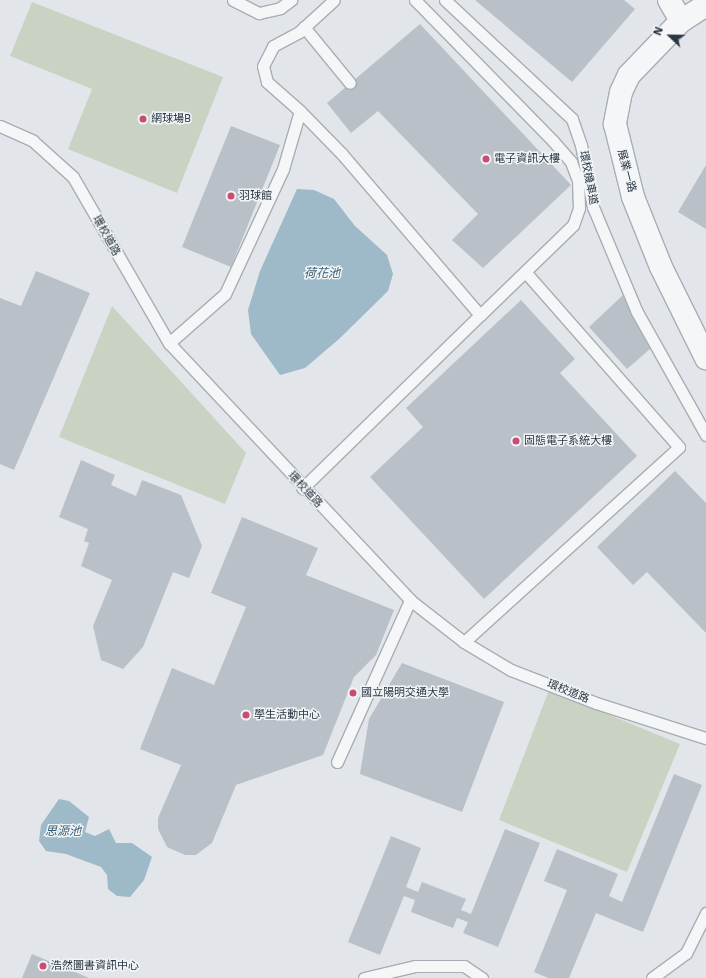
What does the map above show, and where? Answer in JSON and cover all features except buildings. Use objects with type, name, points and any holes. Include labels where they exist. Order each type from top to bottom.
[{"type":"street","points":[[668,0],[682,21]]},
{"type":"street","name":"展業一路","points":[[706,5],[682,21],[629,75],[619,98],[615,124],[633,197],[661,267],[706,358]]},
{"type":"lane","points":[[233,0],[259,13],[280,8],[291,0]]},
{"type":"lane","points":[[334,0],[304,27],[273,46],[263,66],[267,82],[300,111],[342,154],[480,315]]},
{"type":"lane","points":[[303,488],[573,225],[579,208],[578,180],[571,162],[415,0]]},
{"type":"lane","name":"環校機車道","points":[[445,0],[572,119],[581,145],[593,207],[636,312],[706,435]]},
{"type":"lane","points":[[304,27],[350,83]]},
{"type":"lane","points":[[169,343],[225,294],[283,169],[300,111]]},
{"type":"lane","name":"環校道路","points":[[0,126],[33,141],[73,177],[169,343],[303,488],[410,600],[464,642],[511,670],[565,692],[706,738]]},
{"type":"lane","points":[[464,642],[679,448],[525,272]]},
{"type":"lane","points":[[337,762],[410,600]]},
{"type":"lane","points":[[652,978],[686,953],[706,913]]},
{"type":"lane","points":[[364,978],[415,966],[464,966],[482,978]]},
{"type":"green space","name":"網球場B","points":[[32,2],[223,77],[177,193],[68,149],[92,89],[10,56]]},
{"type":"green space","points":[[112,306],[246,453],[225,504],[59,437]]},
{"type":"green space","points":[[549,690],[680,744],[627,872],[499,820]]},
{"type":"water","name":"荷花池","points":[[297,189],[314,190],[334,199],[355,226],[387,255],[393,274],[388,291],[339,339],[305,368],[280,375],[251,334],[248,310],[260,271]]},
{"type":"water","name":"思源池","points":[[59,799],[69,801],[89,817],[85,832],[95,836],[109,829],[116,843],[132,843],[152,857],[144,880],[130,897],[117,896],[108,889],[107,875],[101,867],[66,854],[46,851],[39,841],[41,825]]},
{"type":"place","name":"網球場B","points":[[143,119]]},
{"type":"place","name":"電子資訊大樓","points":[[486,159]]},
{"type":"place","name":"羽球館","points":[[231,196]]},
{"type":"place","name":"固態電子系統大樓","points":[[516,441]]},
{"type":"place","name":"國立陽明交通大學","points":[[353,693]]},
{"type":"place","name":"學生活動中心","points":[[246,715]]},
{"type":"place","name":"浩然圖書資訊中心","points":[[43,966]]}]
